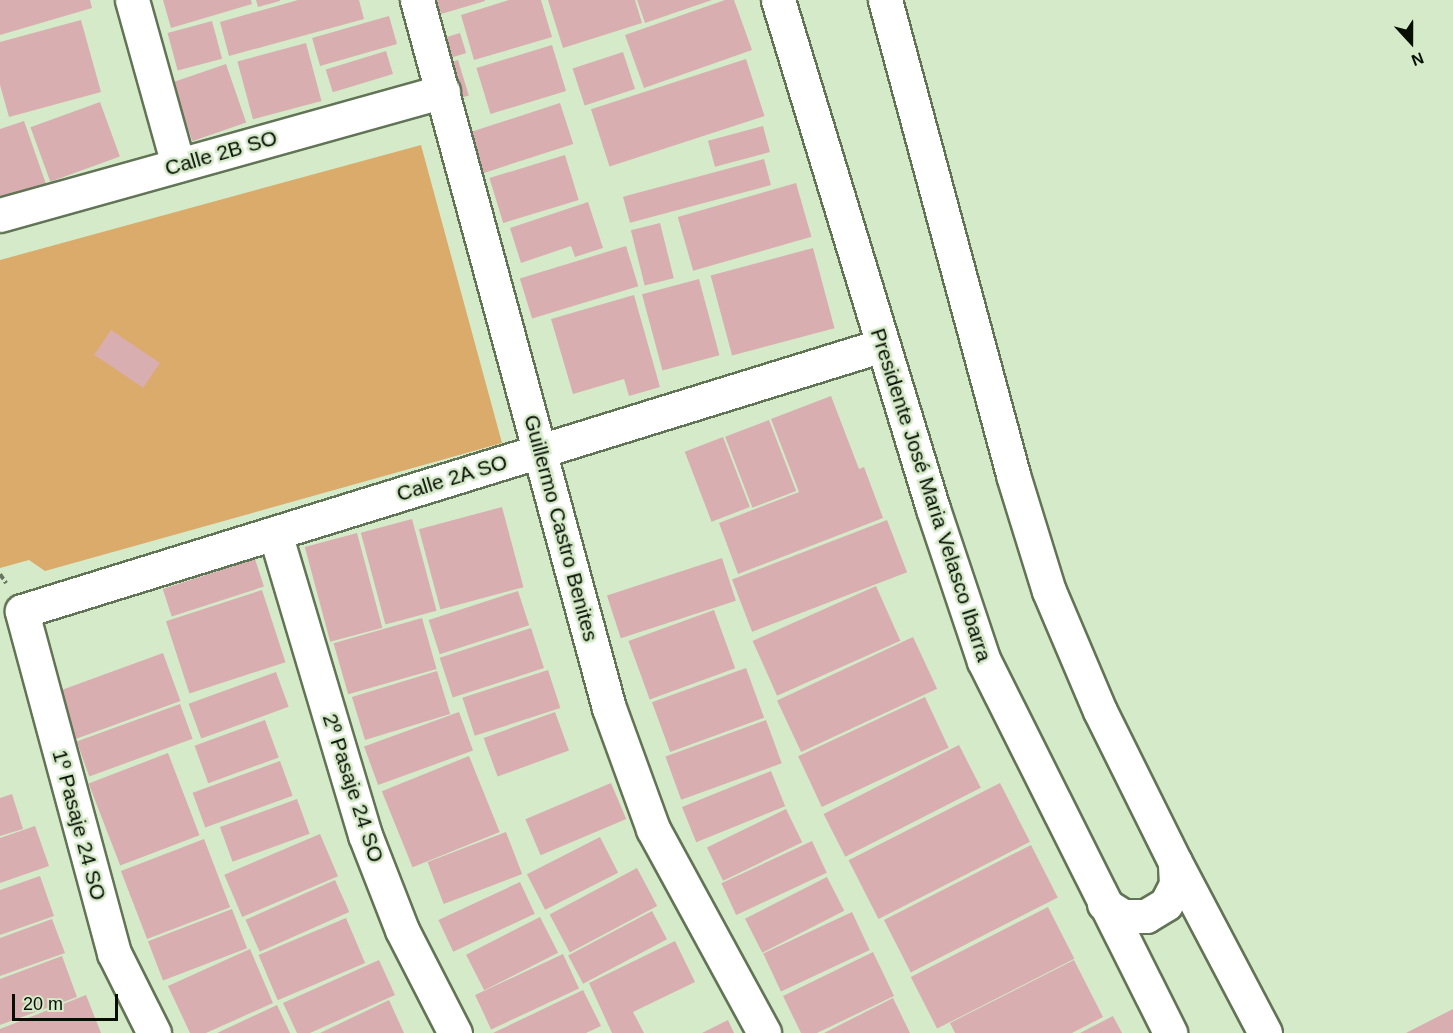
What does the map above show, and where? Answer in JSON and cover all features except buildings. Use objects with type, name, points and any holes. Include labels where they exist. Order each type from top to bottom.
[{"type":"street","points":[[132,0],[178,165]]},
{"type":"street","name":"Guillermo Castro Benites","points":[[417,0],[609,708],[653,829],[764,1033]]},
{"type":"street","name":"Presidente José Maria Velasco Ibarra","points":[[778,0],[883,345],[984,661],[1170,1033]]},
{"type":"street","points":[[885,0],[1013,475],[1049,591],[1101,711],[1175,862],[1265,1033]]},
{"type":"street","name":"Calle 2B SO","points":[[0,214],[442,91]]},
{"type":"street","name":"Calle 2A SO","points":[[22,611],[883,345]]},
{"type":"street","name":"2º Pasaje 24 SO","points":[[275,533],[365,835],[402,930],[454,1033]]},
{"type":"street","name":"1º Pasaje 24 SO","points":[[22,611],[114,952],[154,1033]]},
{"type":"street","points":[[1104,904],[1123,916],[1146,916],[1166,904],[1176,884],[1175,862]]},
{"type":"shaded area","points":[[421,145],[502,443],[45,571],[29,560],[0,568],[0,260]]}]
